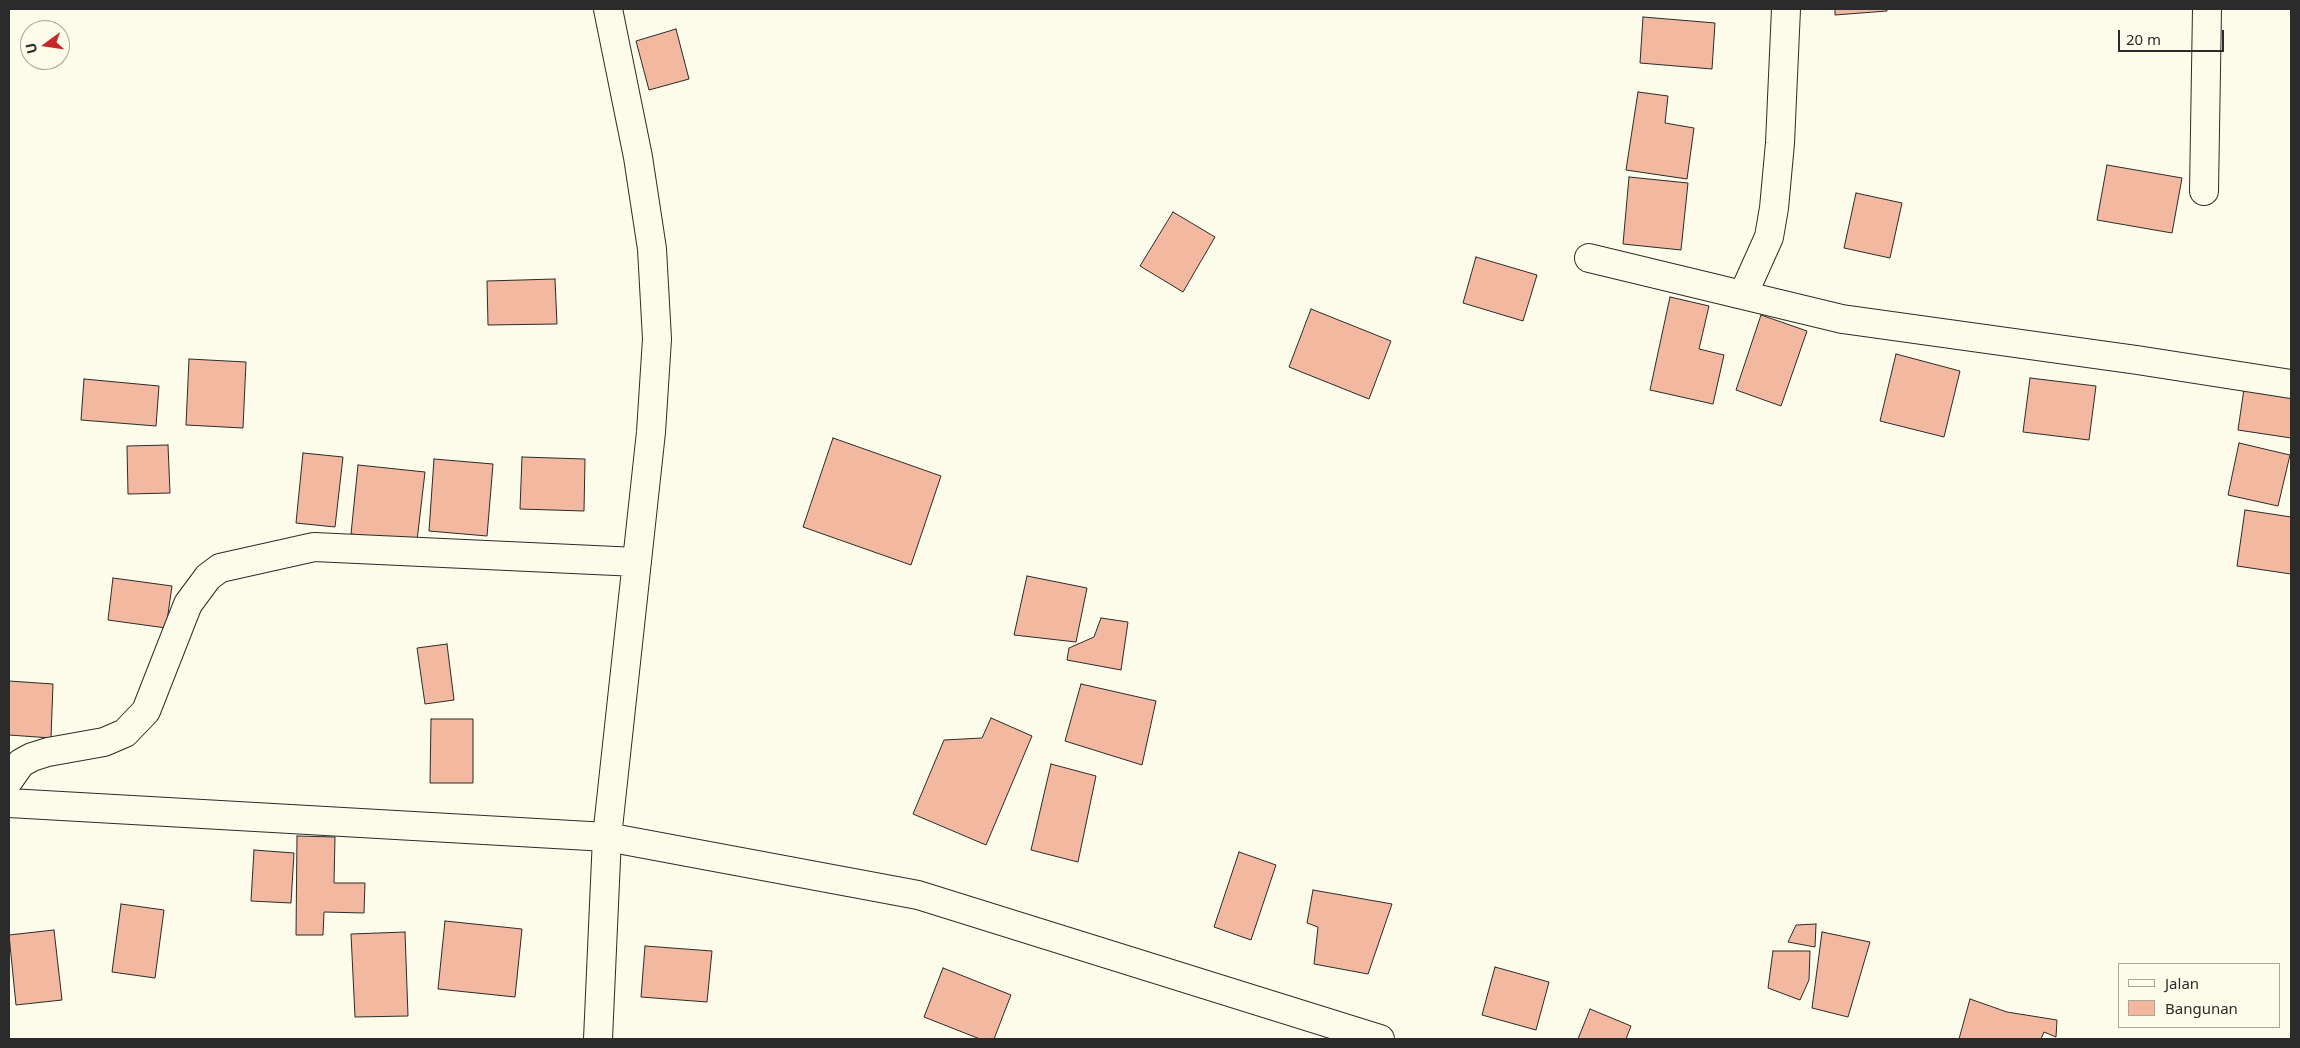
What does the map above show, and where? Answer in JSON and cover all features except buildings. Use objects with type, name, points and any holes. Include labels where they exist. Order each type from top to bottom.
[{"type":"street","points":[[598,1039],[607,837],[651,432],[657,339],[651,240],[638,157],[608,9]]},
{"type":"street","points":[[1743,295],[1769,238],[1774,208],[1780,143],[1786,9]]},
{"type":"street","points":[[2204,190],[2207,9]]},
{"type":"street","points":[[1589,258],[1842,319],[2137,360],[2291,384]]},
{"type":"street","points":[[9,780],[20,763],[32,757],[48,752],[104,742],[125,733],[146,711],[188,604],[208,577],[220,568],[314,546],[637,562]]},
{"type":"street","points":[[9,803],[607,837],[918,895],[1380,1039]]}]
